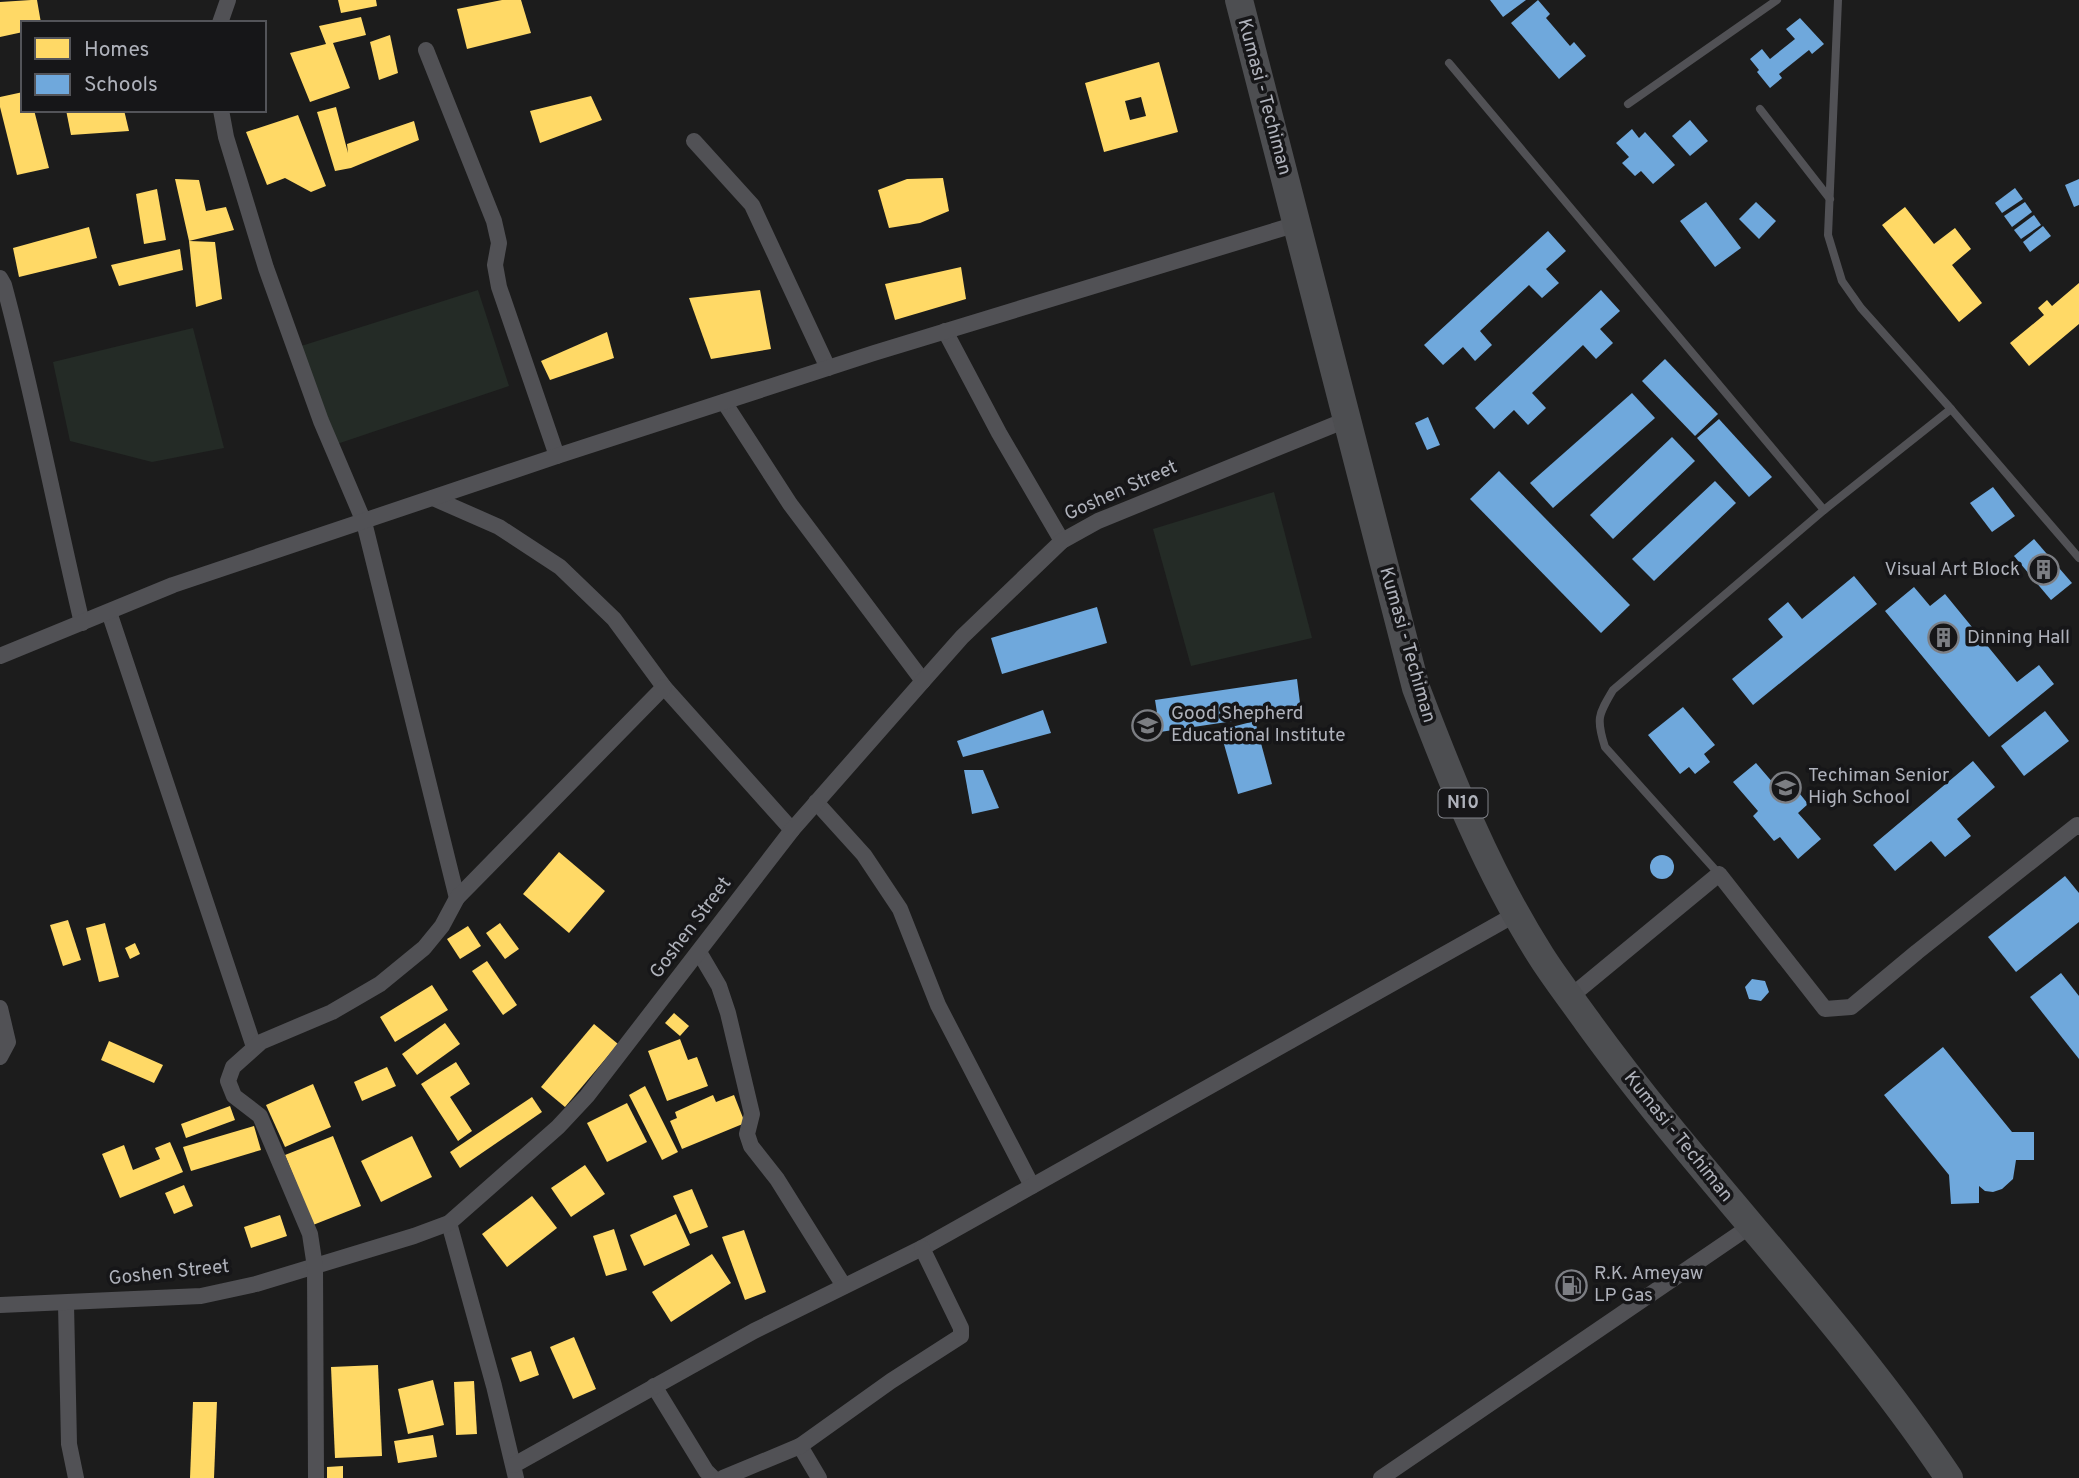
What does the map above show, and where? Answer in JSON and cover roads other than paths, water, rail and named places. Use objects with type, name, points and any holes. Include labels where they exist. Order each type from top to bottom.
[{"type":"highway","name":"Kumasi - Techiman","points":[[1239,0],[1416,688],[1444,762],[1516,914],[1542,958],[1653,1109],[1857,1352],[1949,1478]]},
{"type":"street","points":[[221,21],[228,0]]},
{"type":"street","points":[[426,50],[494,221],[499,243],[495,265],[499,287],[557,456]]},
{"type":"street","points":[[221,112],[226,137],[266,268],[321,421],[364,522],[457,898]]},
{"type":"street","points":[[694,141],[752,205],[828,368]]},
{"type":"street","points":[[0,656],[173,585],[557,456],[945,331],[1297,224]]},
{"type":"street","points":[[0,278],[28,373],[50,490],[82,623]]},
{"type":"street","points":[[945,331],[999,433],[1062,541]]},
{"type":"street","points":[[724,402],[790,504],[923,681]]},
{"type":"street","name":"Goshen Street","points":[[0,1305],[201,1296],[315,1267],[449,1223],[558,1127],[587,1096],[792,830],[962,637],[1062,541],[1098,521],[1346,420]]},
{"type":"street","points":[[433,498],[499,527],[560,567],[614,620],[664,687],[792,830]]},
{"type":"street","points":[[109,612],[254,1047]]},
{"type":"street","points":[[316,1478],[315,1267],[310,1234],[260,1116],[234,1096],[228,1081],[233,1066],[254,1047],[332,1012],[380,984],[424,948],[442,926],[457,898],[664,687]]},
{"type":"street","points":[[816,802],[864,855],[900,909],[938,1005],[1032,1186]]},
{"type":"street","points":[[1570,997],[1720,874],[1825,1009],[1851,1007],[1917,951],[2078,825]]},
{"type":"street","points":[[449,1223],[515,1471],[654,1386],[754,1331],[922,1248],[1516,914]]},
{"type":"street","points":[[699,952],[719,986],[728,1013],[752,1114],[747,1134],[751,1146],[777,1180],[844,1286]]},
{"type":"street","points":[[0,1008],[8,1042],[0,1057]]},
{"type":"street","points":[[1381,1478],[1752,1225]]},
{"type":"street","points":[[723,1478],[800,1446],[961,1335],[961,1328],[922,1248]]},
{"type":"street","points":[[66,1304],[69,1444],[76,1478]]},
{"type":"street","points":[[654,1386],[706,1471],[713,1478]]},
{"type":"street","points":[[800,1446],[819,1478]]},
{"type":"lane","points":[[1628,104],[1777,0]]},
{"type":"lane","points":[[1838,0],[1828,235],[1842,281],[1861,308],[2079,558]]},
{"type":"lane","points":[[1448,63],[1824,510]]},
{"type":"lane","points":[[1760,109],[1830,199]]},
{"type":"lane","points":[[1720,874],[1605,747],[1600,729],[1600,712],[1613,690],[1824,510],[1951,409]]},
{"type":"place","name":"Visual Art Block","points":[[2043,570]]},
{"type":"place","name":"Dinning Hall","points":[[1944,638]]},
{"type":"place","name":"Good Shepherd Educational Institute","points":[[1148,725]]},
{"type":"place","name":"Techiman Senior High School","points":[[1785,787]]},
{"type":"place","name":"R.K. Ameyaw LP Gas","points":[[1571,1285]]}]
